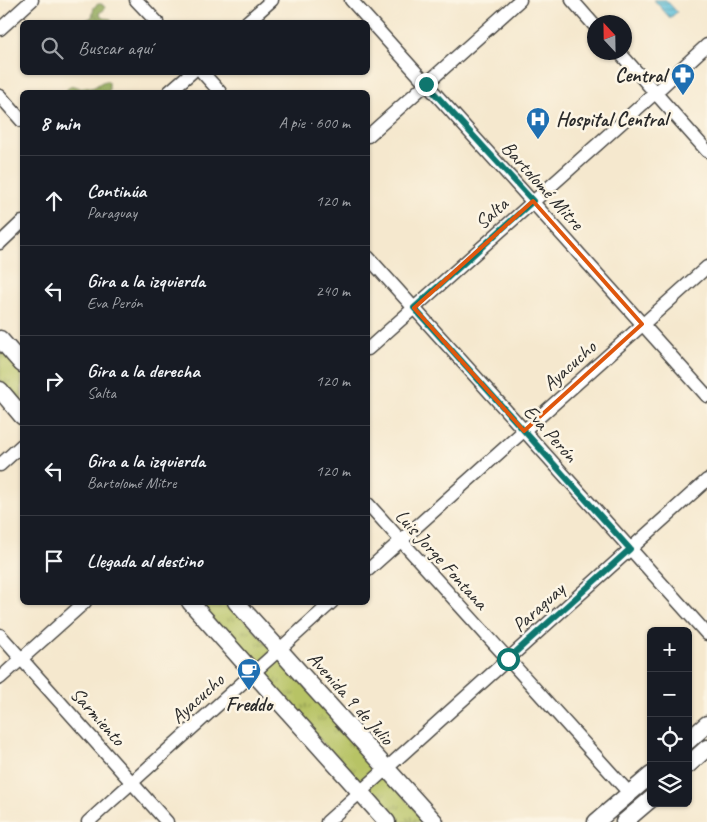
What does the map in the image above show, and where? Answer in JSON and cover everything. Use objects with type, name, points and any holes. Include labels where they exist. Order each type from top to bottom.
[{"type":"main road","points":[[0,339],[20,362]]},
{"type":"main road","points":[[0,390],[20,414]]},
{"type":"main road","points":[[193,605],[387,822]]},
{"type":"main road","name":"Avenida 9 de Julio","points":[[239,605],[435,822]]},
{"type":"main road","points":[[692,737],[707,724]]},
{"type":"main road","points":[[691,762],[707,748]]},
{"type":"main road","points":[[596,822],[647,779]]},
{"type":"main road","points":[[631,820],[647,802]]},
{"type":"street","points":[[0,29],[32,0]]},
{"type":"street","points":[[136,0],[155,20]]},
{"type":"street","points":[[249,20],[272,0]]},
{"type":"street","name":"Bartolomé Mitre","points":[[351,0],[369,20]]},
{"type":"street","points":[[370,134],[520,0]]},
{"type":"street","points":[[572,0],[587,17]]},
{"type":"street","name":"Bartolomé Mitre","points":[[370,21],[707,396]]},
{"type":"street","name":"Salta","points":[[370,348],[707,45]]},
{"type":"street","points":[[626,60],[707,151]]},
{"type":"street","points":[[171,90],[189,75]]},
{"type":"street","points":[[205,75],[218,90]]},
{"type":"street","points":[[0,96],[20,119]]},
{"type":"street","points":[[0,243],[20,224]]},
{"type":"street","name":"Eva Perón","points":[[370,259],[707,634]]},
{"type":"street","name":"Ayacucho","points":[[370,568],[707,267]]},
{"type":"street","points":[[0,465],[20,447]]},
{"type":"street","name":"Paraguay","points":[[327,822],[707,480]]},
{"type":"street","name":"Luis Jorge Fontana","points":[[370,506],[630,794]]},
{"type":"street","points":[[0,678],[82,605]]},
{"type":"street","name":"Ayacucho","points":[[88,822],[329,605]]},
{"type":"street","name":"Sarmiento","points":[[0,635],[167,822]]},
{"type":"highlighted area","points":[[533,201],[642,324],[524,431],[414,308]]},
{"type":"green space","points":[[102,4],[105,7],[99,13],[100,15],[103,18],[111,20],[86,20],[92,17],[94,7]]},
{"type":"green space","points":[[102,82],[109,82],[109,90],[66,90],[72,86],[82,89],[91,88]]},
{"type":"green space","points":[[0,346],[20,369],[20,405],[0,382]]},
{"type":"green space","points":[[199,605],[232,605],[426,822],[394,822]]},
{"type":"water","points":[[654,0],[666,0],[677,12],[670,18]]},
{"type":"place","name":"Central","points":[[683,96]]},
{"type":"place","name":"Hospital Central","points":[[538,140]]},
{"type":"place","name":"Freddo","points":[[249,691]]},
{"type":"route","points":[[426,84],[533,201],[414,308],[630,549],[508,659]]}]
